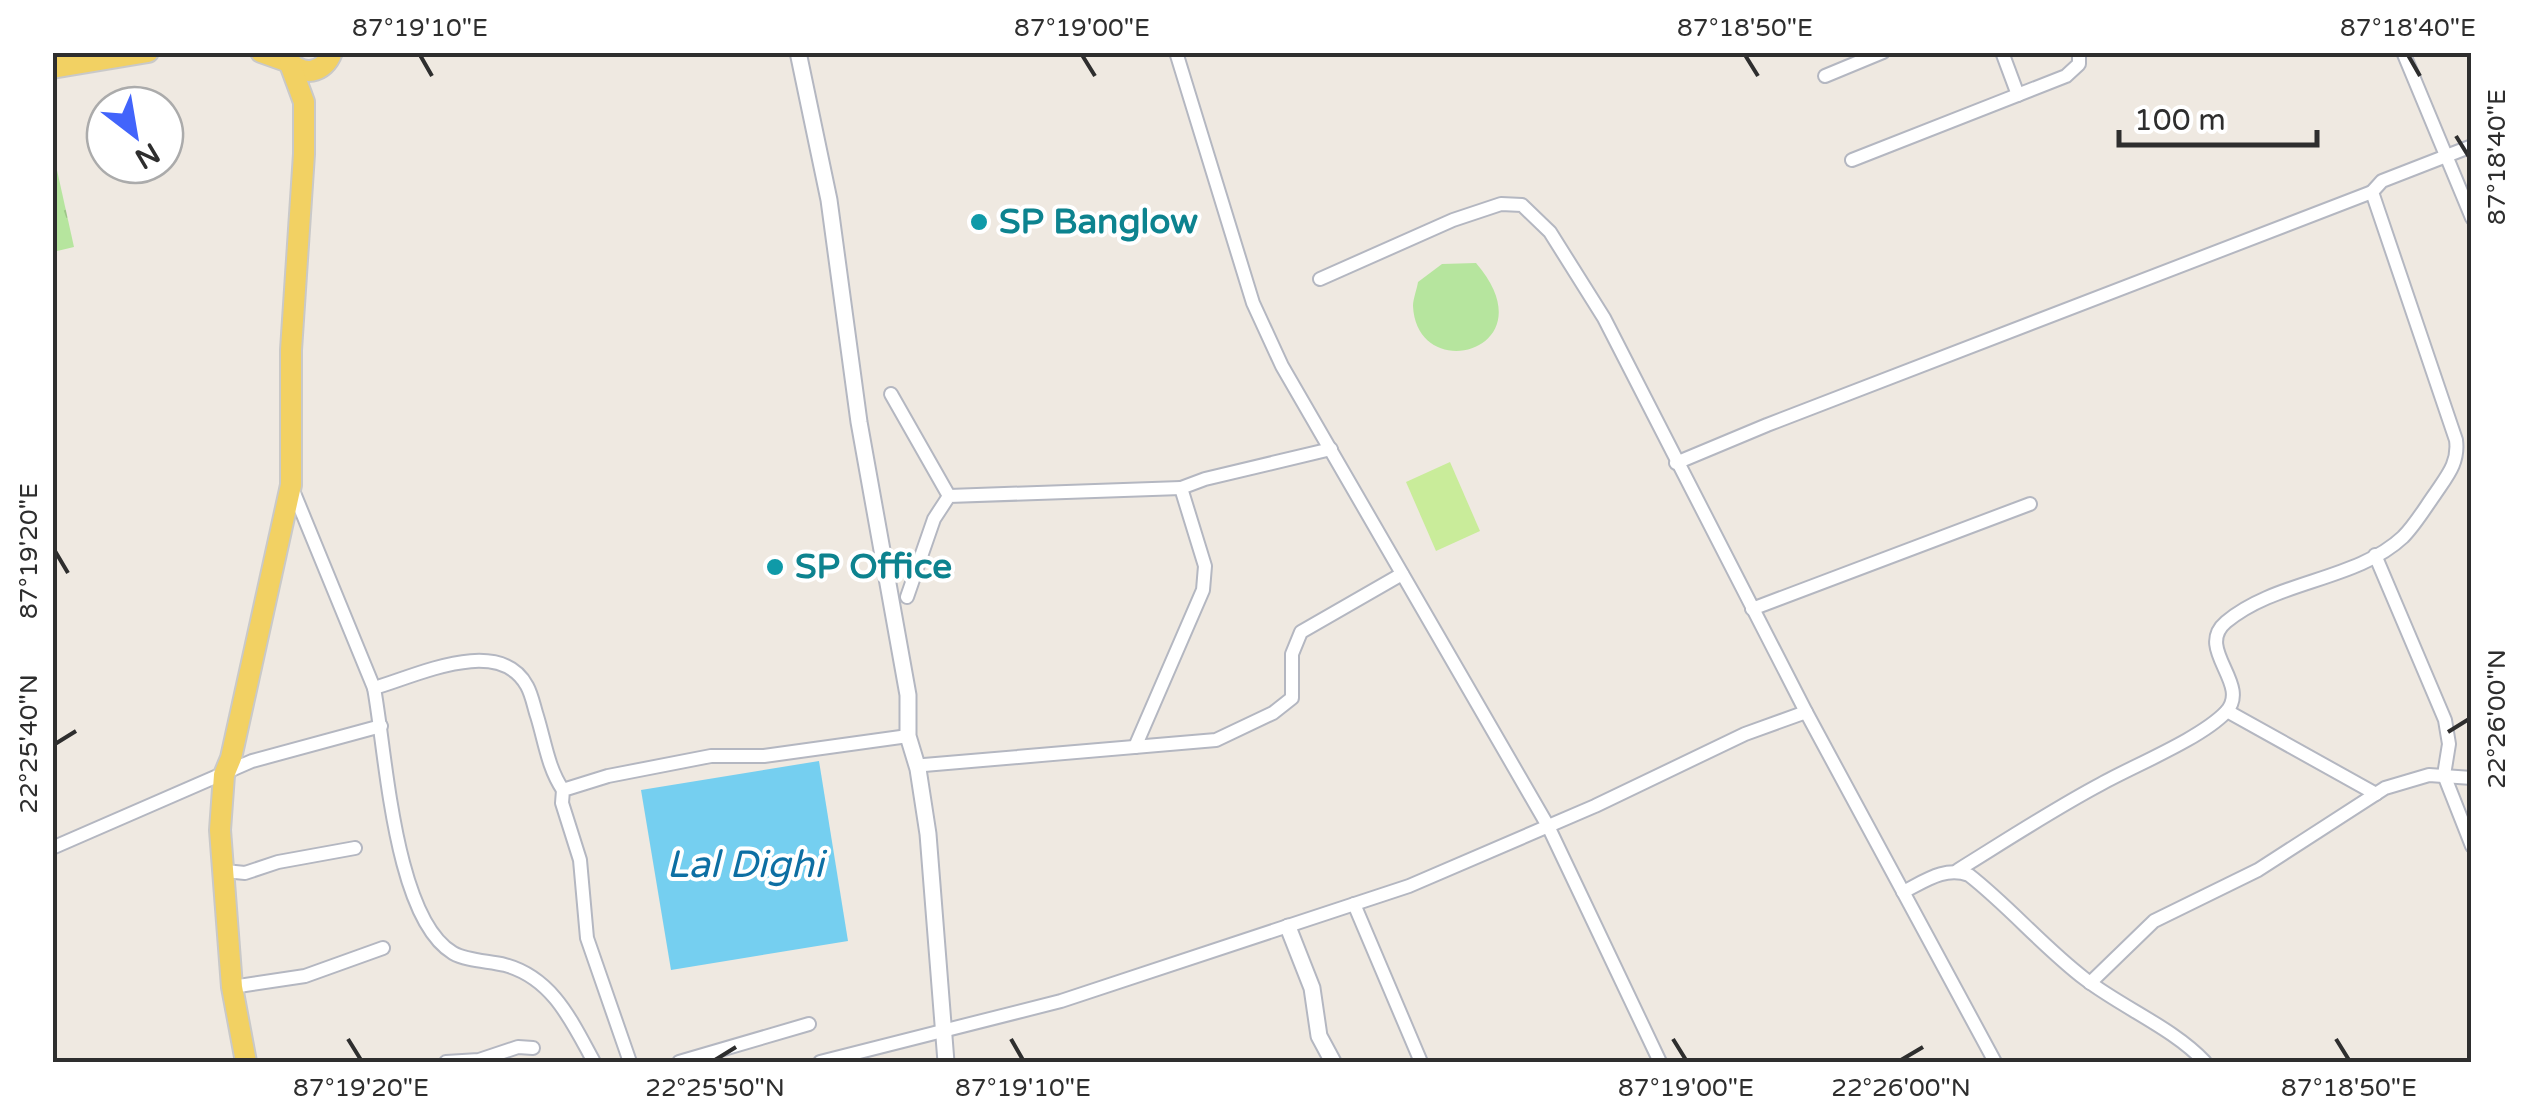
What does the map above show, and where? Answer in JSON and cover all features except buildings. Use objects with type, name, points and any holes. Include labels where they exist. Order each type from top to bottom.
[{"type":"main road","points":[[52,55],[70,52]]},
{"type":"main road","points":[[52,68],[148,52]]},
{"type":"main road","points":[[260,52],[288,59],[300,70],[310,72],[332,58]]},
{"type":"main road","points":[[304,102],[332,58]]},
{"type":"main road","points":[[246,1062],[232,986],[220,830],[224,775],[262,624],[291,485],[291,350],[304,102],[288,59]]},
{"type":"street","points":[[798,52],[829,200],[859,422],[908,695],[908,736],[918,769],[928,834],[946,1062]]},
{"type":"street","points":[[1176,52],[1254,303],[1282,366],[1548,826],[1660,1062]]},
{"type":"street","points":[[1825,76],[1883,52]]},
{"type":"street","points":[[2002,52],[2018,95]]},
{"type":"street","points":[[1852,160],[2074,71],[2080,64],[2079,52]]},
{"type":"street","points":[[2404,52],[2472,218]]},
{"type":"street","points":[[1676,463],[2372,192],[2382,182],[2472,146]]},
{"type":"street","points":[[1903,892],[1934,876],[1958,870],[2227,711],[2233,692],[2215,645],[2215,635],[2221,626],[2272,596],[2375,555],[2406,535],[2448,475],[2458,453],[2372,192]]},
{"type":"street","points":[[1320,279],[1452,220],[1500,204],[1522,205],[1550,232],[1604,318],[1806,712],[1995,1062]]},
{"type":"street","points":[[891,394],[948,496]]},
{"type":"street","points":[[948,496],[1181,488],[1331,450]]},
{"type":"street","points":[[291,485],[374,688],[400,850],[424,922],[454,954],[532,975],[553,993],[594,1062]]},
{"type":"street","points":[[1135,747],[1203,590],[1205,566],[1181,488]]},
{"type":"street","points":[[907,597],[934,519],[948,496]]},
{"type":"street","points":[[1752,609],[2030,504]]},
{"type":"street","points":[[2375,555],[2445,720],[2449,744],[2444,774],[2472,846]]},
{"type":"street","points":[[918,769],[924,765],[1216,740],[1273,713],[1292,698],[1292,654],[1301,632],[1402,574]]},
{"type":"street","points":[[374,688],[428,669],[470,662],[497,662],[516,672],[527,686],[552,774],[563,790],[562,803],[580,860],[586,938],[630,1062]]},
{"type":"street","points":[[2227,711],[2376,794]]},
{"type":"street","points":[[820,1062],[1060,1001],[1409,886],[1745,734],[1806,712]]},
{"type":"street","points":[[52,848],[252,761],[381,726]]},
{"type":"street","points":[[563,790],[608,776],[711,756],[764,756],[908,736]]},
{"type":"street","points":[[2090,982],[2154,921],[2258,870],[2376,794],[2401,782],[2444,774],[2472,778]]},
{"type":"street","points":[[225,871],[245,873],[278,862],[355,848]]},
{"type":"street","points":[[1958,870],[1980,884],[2058,958],[2206,1062]]},
{"type":"street","points":[[1354,904],[1421,1062]]},
{"type":"street","points":[[1288,927],[1312,988],[1319,1036],[1333,1062]]},
{"type":"street","points":[[232,986],[305,976],[383,948]]},
{"type":"street","points":[[679,1062],[809,1024]]},
{"type":"street","points":[[446,1062],[479,1060],[518,1047],[532,1048]]},
{"type":"green space","points":[[53,152],[74,247],[52,252]]},
{"type":"green space","points":[[1476,263],[1495,293],[1498,318],[1490,336],[1474,348],[1454,351],[1435,346],[1420,331],[1413,306],[1418,282],[1442,264]]},
{"type":"green space","points":[[1450,462],[1480,531],[1436,551],[1406,482]]},
{"type":"water","name":"Lal Dighi","points":[[819,761],[848,941],[671,970],[641,790]]},
{"type":"place","name":"SP Banglow","points":[[979,222]]},
{"type":"place","name":"SP Office","points":[[775,567]]}]
